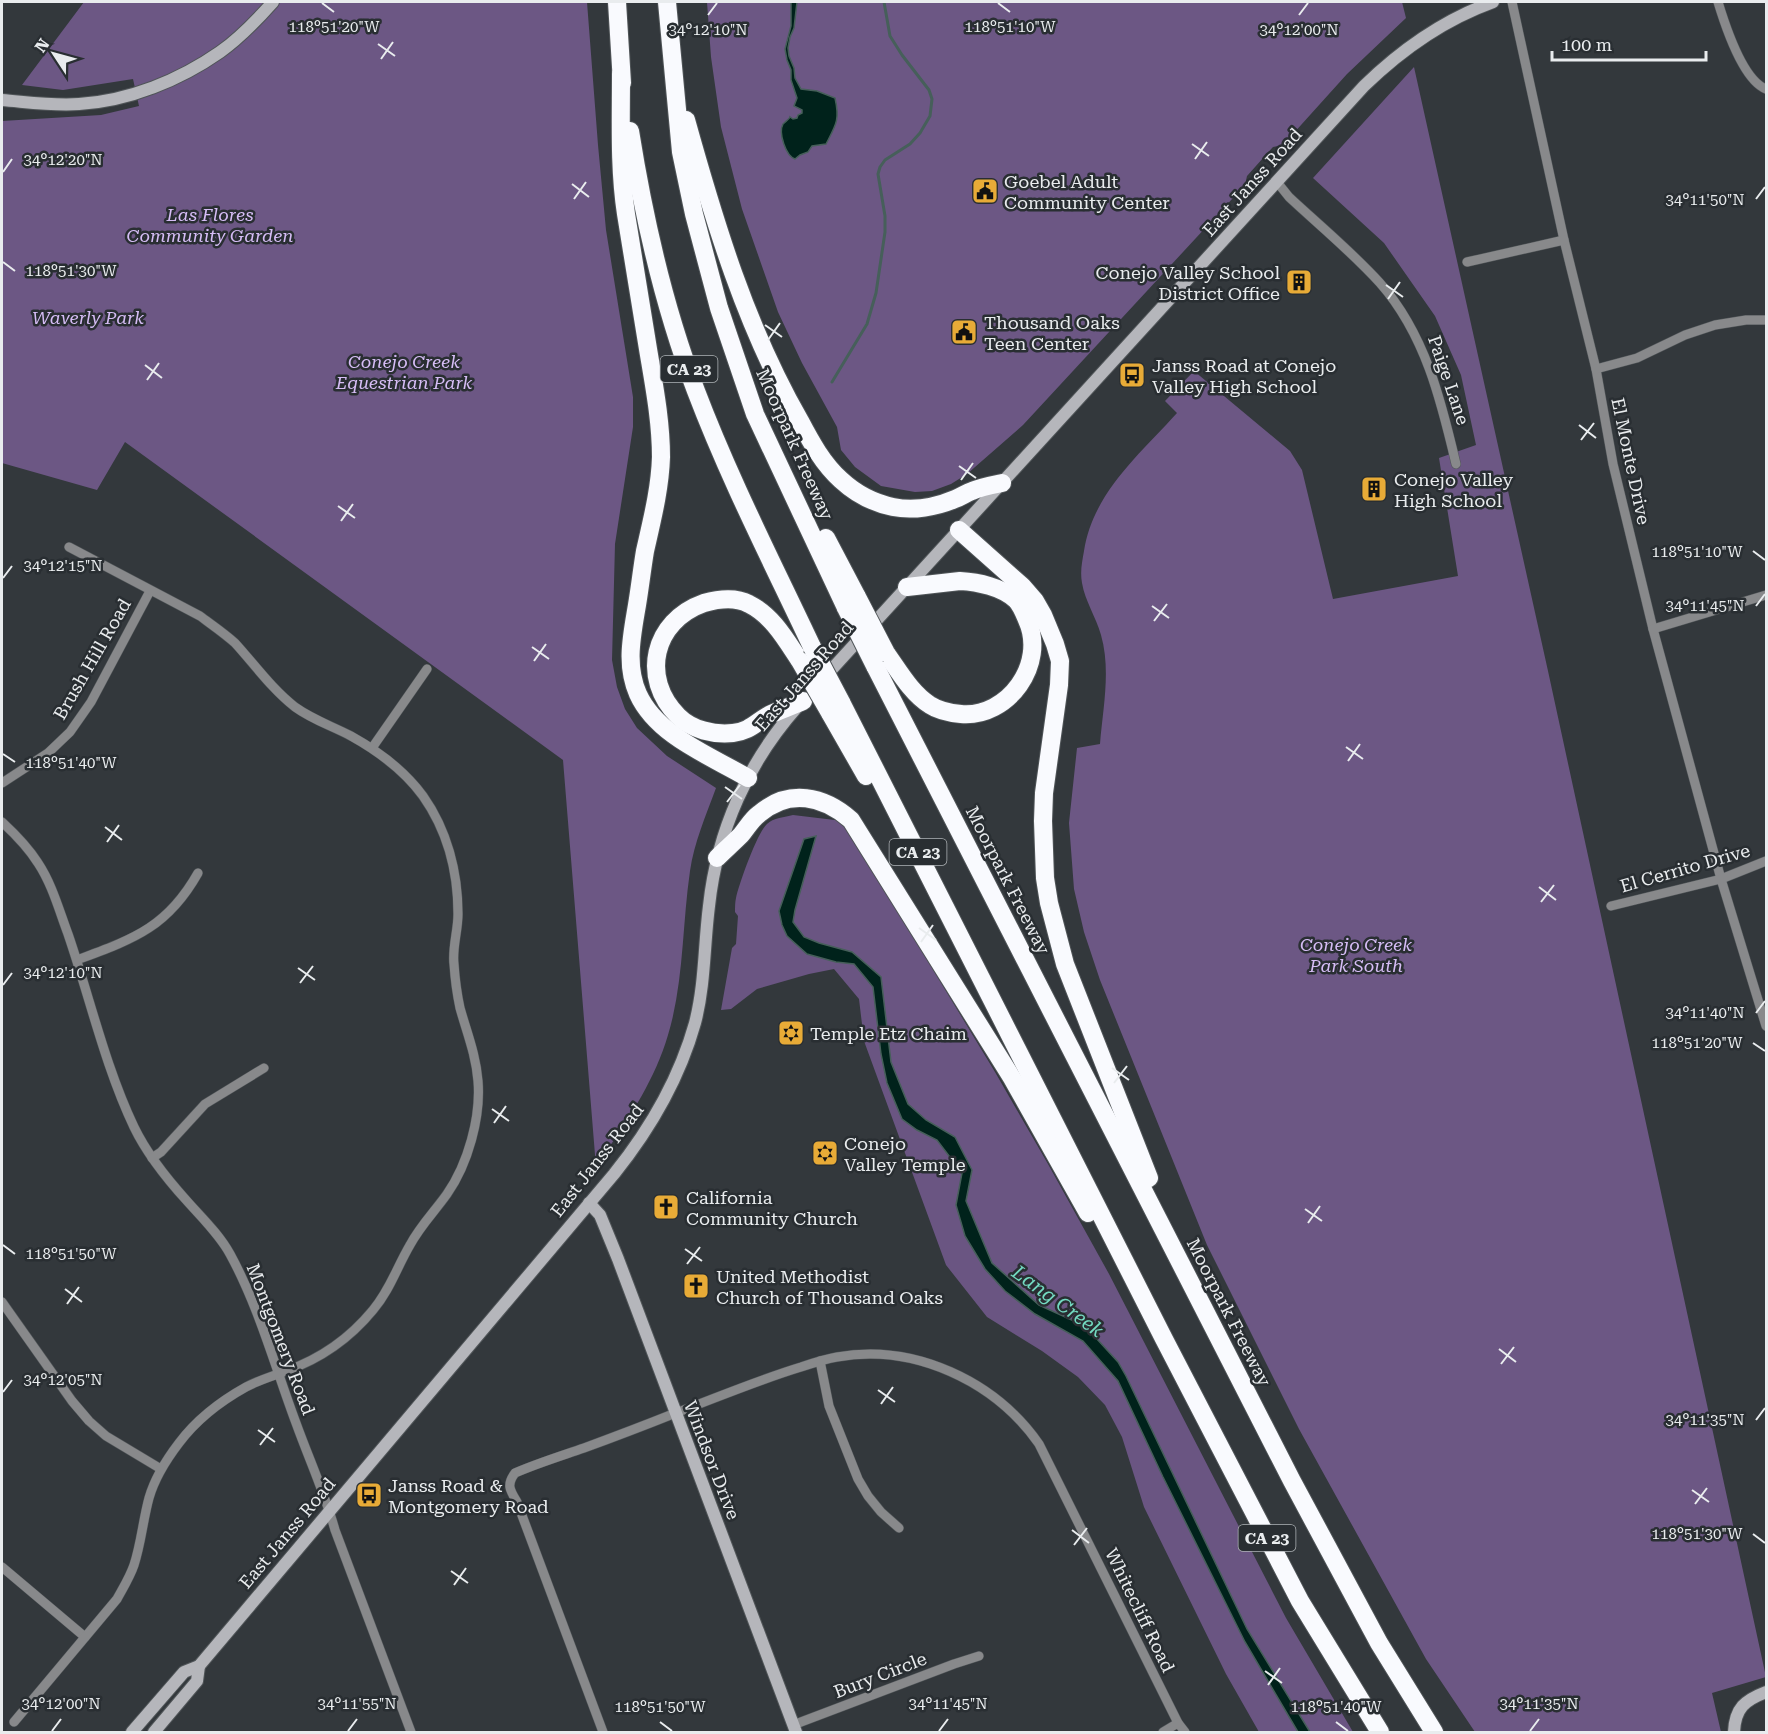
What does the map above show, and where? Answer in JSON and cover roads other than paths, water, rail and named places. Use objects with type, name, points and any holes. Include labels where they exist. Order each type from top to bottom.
[{"type":"highway","name":"CA 23","points":[[616,2],[621,74],[634,160],[659,274],[688,368],[726,462],[812,647],[836,708],[994,1002],[1164,1339],[1300,1601],[1380,1732]]},
{"type":"highway","name":"Moorpark Freeway","points":[[667,2],[681,152],[693,214],[719,308],[755,414],[881,659],[1292,1481],[1379,1643],[1434,1732]]},
{"type":"highway","points":[[673,72],[728,262],[784,395],[817,452],[840,480],[853,490],[893,507],[937,505],[972,491],[1002,483]]},
{"type":"highway","points":[[621,74],[621,167],[625,212],[656,394],[661,457],[655,513],[645,550],[631,643],[632,676],[646,709],[658,722],[674,736],[748,778]]},
{"type":"highway","points":[[959,530],[1022,586],[1035,601],[1055,644],[1060,662],[1059,685],[1042,821],[1045,878],[1065,964],[1169,1225],[1231,1347],[1292,1481]]},
{"type":"highway","points":[[881,659],[922,699],[940,711],[954,713],[974,714],[992,708],[1014,693],[1028,670],[1032,655],[1032,639],[1029,624],[1016,600],[985,585],[969,581],[960,580],[907,587]]},
{"type":"highway","points":[[803,701],[768,716],[750,729],[722,734],[706,732],[694,727],[682,720],[671,709],[660,692],[656,674],[657,656],[663,637],[672,623],[684,613],[698,606],[722,599],[747,602],[760,610],[772,622],[836,708]]},
{"type":"highway","points":[[717,858],[742,834],[759,813],[777,802],[802,797],[814,799],[828,803],[851,820],[1012,1078],[1063,1171],[1164,1339]]},
{"type":"main road","points":[[2,100],[56,105],[81,104],[123,97],[142,91],[174,79],[220,52],[246,30],[273,2]]},
{"type":"main road","name":"East Janss Road","points":[[132,1732],[184,1672],[199,1666],[620,1167],[649,1128],[677,1076],[700,1001],[708,908],[717,858],[728,820],[748,778],[774,736],[803,701],[1364,87],[1412,44],[1443,24],[1477,7],[1493,2]]},
{"type":"main road","name":"Windsor Drive","points":[[589,1203],[600,1215],[794,1729]]},
{"type":"main road","name":"East Janss Road","points":[[154,1732],[197,1681],[199,1666]]},
{"type":"main road","points":[[1734,1732],[1738,1712],[1744,1704],[1751,1698],[1767,1692]]},
{"type":"street","name":"El Monte Drive","points":[[1512,2],[1564,240],[1596,369],[1613,464],[1653,629],[1721,879],[1767,1026]]},
{"type":"street","points":[[1718,2],[1728,32],[1743,64],[1755,82],[1767,89]]},
{"type":"street","name":"Paige Lane","points":[[1276,182],[1380,284],[1404,316],[1428,364],[1447,423],[1456,464]]},
{"type":"street","points":[[1467,262],[1564,240]]},
{"type":"street","points":[[1596,369],[1636,358],[1685,335],[1715,325],[1746,320],[1767,320]]},
{"type":"street","points":[[14,1722],[117,1599],[128,1581],[135,1564],[149,1497],[160,1469],[192,1427],[210,1410],[248,1386],[315,1357],[342,1342],[386,1294],[410,1245],[459,1174],[472,1139],[478,1084],[476,1060],[460,1008],[453,960],[458,917],[457,893],[449,849],[440,826],[423,797],[408,778],[372,748],[315,720],[296,707],[274,688],[220,630],[200,616],[69,547]]},
{"type":"street","name":"Brush Hill Road","points":[[2,783],[48,753],[70,732],[91,702],[150,591]]},
{"type":"street","points":[[1653,629],[1767,595]]},
{"type":"street","points":[[372,748],[427,669]]},
{"type":"street","name":"Montgomery Road","points":[[2,822],[19,838],[39,865],[55,897],[119,1093],[135,1129],[152,1158],[180,1195],[214,1231],[229,1253],[256,1312],[411,1732]]},
{"type":"street","name":"El Cerrito Drive","points":[[1611,906],[1721,879],[1767,861]]},
{"type":"street","points":[[77,960],[134,938],[152,927],[187,892],[198,873]]},
{"type":"street","points":[[152,1158],[161,1152],[205,1104],[264,1068]]},
{"type":"street","points":[[2,1302],[72,1401],[89,1420],[106,1436],[160,1469]]},
{"type":"street","name":"Whitecliff Road","points":[[603,1732],[521,1513],[510,1491],[510,1480],[515,1473],[772,1376],[837,1357],[880,1355],[921,1361],[953,1372],[971,1382],[991,1395],[1021,1421],[1040,1444],[1178,1723],[1185,1732]]},
{"type":"street","points":[[820,1361],[829,1406],[858,1479],[874,1504],[899,1528]]},
{"type":"street","points":[[2,1567],[85,1637]]},
{"type":"street","name":"Bury Circle","points":[[794,1729],[979,1656]]},
{"type":"street","points":[[1163,1732],[1178,1723]]},
{"type":"waterway","name":"Lang Creek","points":[[832,382],[867,324],[876,293],[885,232],[885,216],[878,174],[880,167],[885,160],[910,144],[930,116],[932,99],[929,90],[890,36],[884,2]]},
{"type":"place","name":"Goebel Adult Community Center","points":[[985,191]]},
{"type":"place","name":"Conejo Valley School District Office","points":[[1299,282]]},
{"type":"place","name":"Thousand Oaks Teen Center","points":[[964,332]]},
{"type":"place","name":"Janss Road at Conejo Valley High School","points":[[1132,375]]},
{"type":"place","name":"Conejo Valley High School","points":[[1374,489]]},
{"type":"place","name":"Temple Etz Chaim","points":[[791,1033]]},
{"type":"place","name":"Conejo Valley Temple","points":[[825,1153]]},
{"type":"place","name":"California Community Church","points":[[666,1207]]},
{"type":"place","name":"United Methodist Church of Thousand Oaks","points":[[696,1286]]},
{"type":"place","name":"Janss Road & Montgomery Road","points":[[369,1495]]},
{"type":"park label","name":"Las Flores Community Garden","points":[[210,224]]},
{"type":"park label","name":"Waverly Park","points":[[88,317]]},
{"type":"park label","name":"Conejo Creek Equestrian Park","points":[[404,371]]},
{"type":"park label","name":"Conejo Creek Park South","points":[[1356,954]]}]
